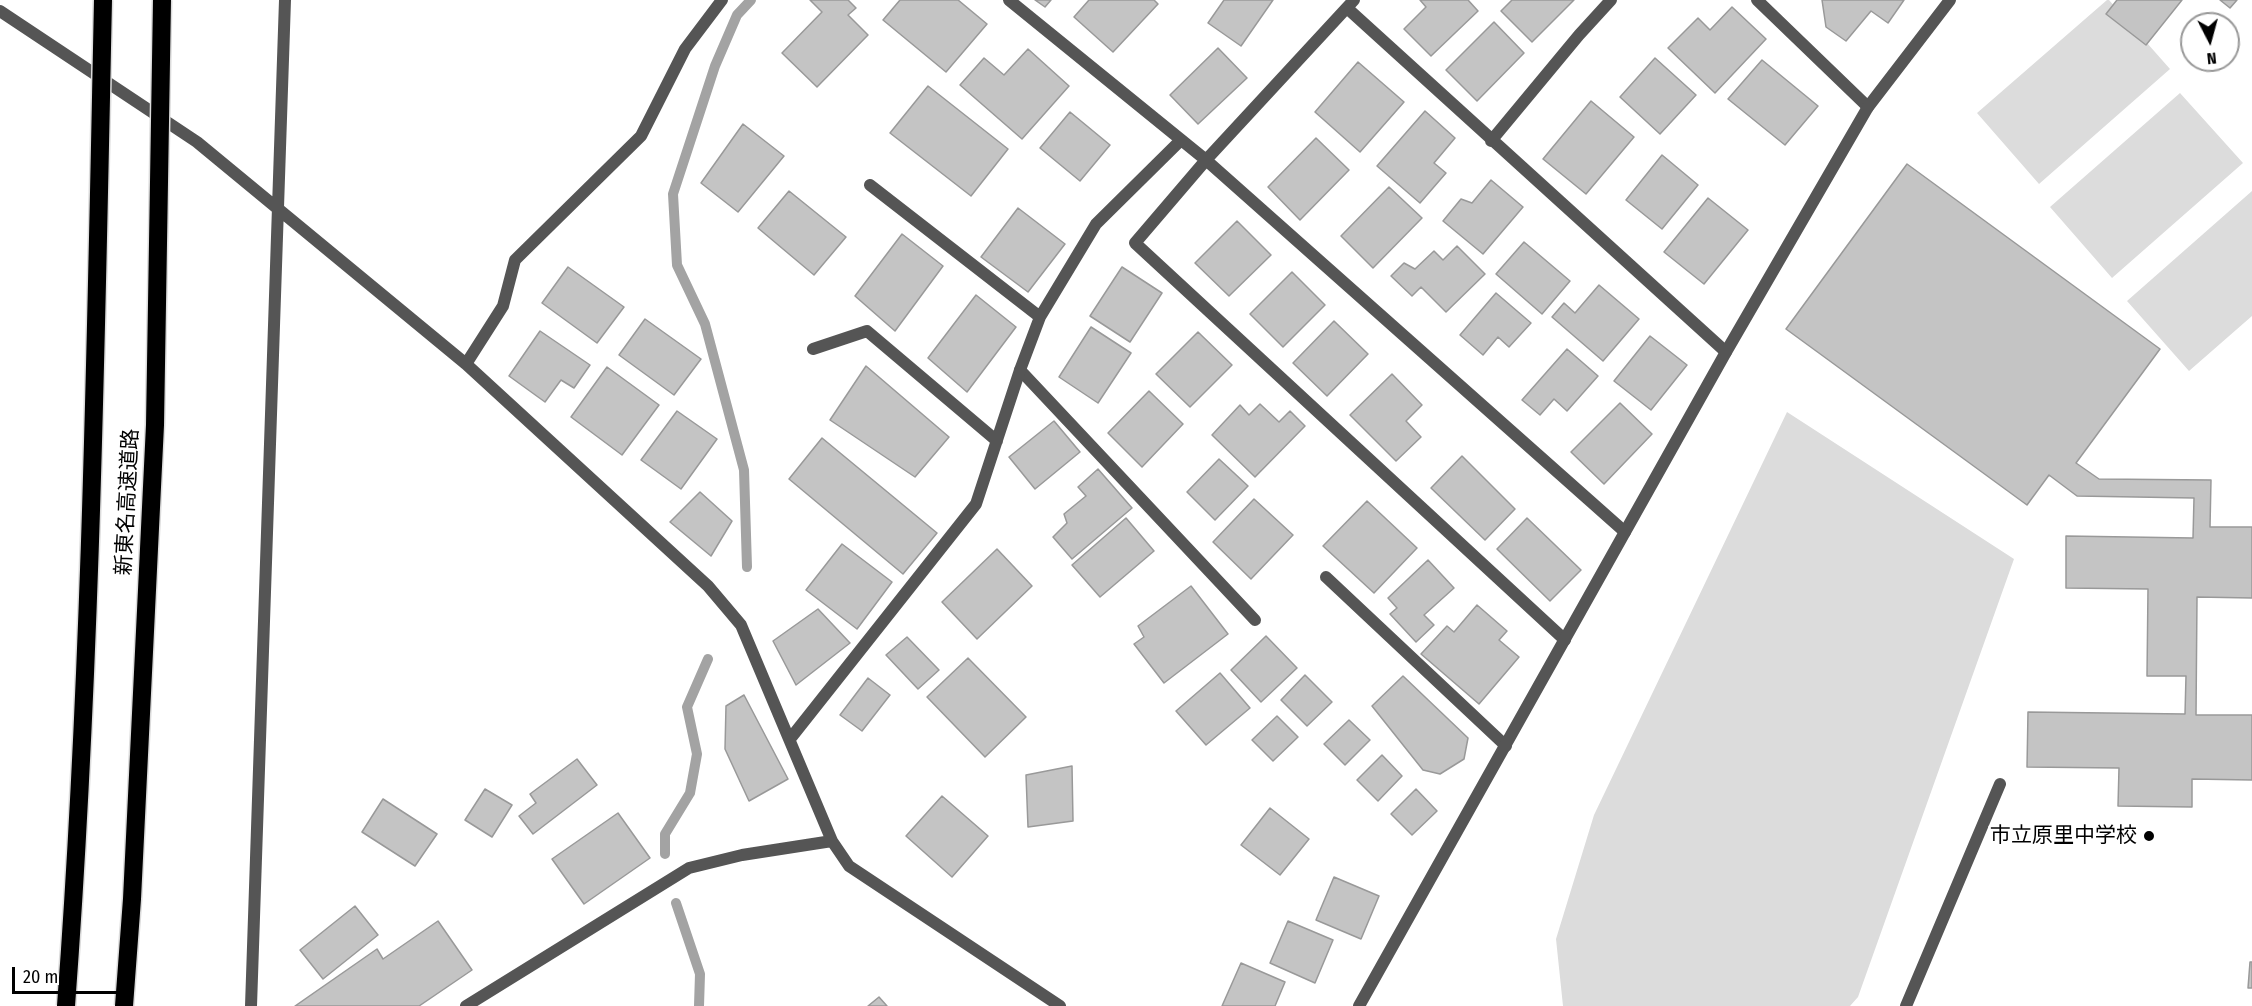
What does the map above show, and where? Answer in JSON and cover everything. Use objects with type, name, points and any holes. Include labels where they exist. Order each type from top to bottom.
[{"type":"highway","name":"新東名高速道路","points":[[66,1006],[75,891],[95,425],[103,0]]},
{"type":"highway","name":"新東名高速道路","points":[[124,1006],[132,899],[154,425],[162,0]]},
{"type":"street","points":[[251,1006],[285,0]]},
{"type":"street","points":[[466,364],[503,306],[515,260],[641,136],[685,49],[722,0]]},
{"type":"street","points":[[1009,0],[1206,160],[1625,532]]},
{"type":"street","points":[[1491,141],[1611,0]]},
{"type":"street","points":[[1757,0],[1868,107]]},
{"type":"street","points":[[1359,1006],[1726,352],[1868,107],[1950,0]]},
{"type":"street","points":[[1565,640],[1135,243],[1206,160],[1350,4],[1491,141],[1726,352]]},
{"type":"street","points":[[0,11],[197,142],[466,364],[708,586],[741,625],[832,841],[849,866],[1060,1006]]},
{"type":"street","points":[[790,739],[976,504],[1040,317],[1096,224],[1181,140]]},
{"type":"street","points":[[870,185],[1040,317]]},
{"type":"street","points":[[813,349],[867,331],[997,441]]},
{"type":"street","points":[[1020,370],[1255,620]]},
{"type":"street","points":[[1326,577],[1506,746]]},
{"type":"street","points":[[1906,1006],[2000,784]]},
{"type":"street","points":[[466,1006],[689,868],[742,855],[832,841]]},
{"type":"shaded area","points":[[2107,0],[2170,69],[2039,184],[1977,113]]},
{"type":"shaded area","points":[[2180,93],[2243,163],[2112,278],[2050,207]]},
{"type":"shaded area","points":[[2252,191],[2252,316],[2189,371],[2127,301]]},
{"type":"shaded area","points":[[1787,412],[2014,559],[1858,997],[1850,1006],[1563,1006],[1556,939],[1594,815]]},
{"type":"building","points":[[810,0],[848,0],[856,8],[848,15],[868,35],[817,87],[782,53],[822,12]]},
{"type":"building","points":[[900,0],[958,0],[987,24],[946,72],[883,20]]},
{"type":"building","points":[[1035,0],[1051,0],[1045,7]]},
{"type":"building","points":[[1089,0],[1154,0],[1158,4],[1113,52],[1074,17]]},
{"type":"building","points":[[1224,0],[1273,0],[1241,46],[1208,23]]},
{"type":"building","points":[[1420,0],[1468,0],[1478,11],[1431,56],[1404,29],[1426,7]]},
{"type":"building","points":[[1512,0],[1574,0],[1532,42],[1501,11]]},
{"type":"building","points":[[1822,0],[1904,0],[1888,23],[1871,11],[1846,41],[1826,27]]},
{"type":"building","points":[[2117,0],[2182,0],[2146,45],[2106,14]]},
{"type":"building","points":[[2220,0],[2237,0],[2230,8]]},
{"type":"building","points":[[1732,7],[1766,39],[1715,93],[1668,48],[1698,18],[1710,30]]},
{"type":"building","points":[[1494,22],[1524,53],[1477,101],[1446,70]]},
{"type":"building","points":[[1218,48],[1247,78],[1198,124],[1170,95]]},
{"type":"building","points":[[1028,49],[1069,86],[1022,139],[960,85],[984,58],[1004,75]]},
{"type":"building","points":[[1655,58],[1696,95],[1660,134],[1620,97]]},
{"type":"building","points":[[1762,60],[1818,106],[1785,145],[1728,99]]},
{"type":"building","points":[[1358,62],[1404,102],[1360,152],[1315,112]]},
{"type":"building","points":[[928,86],[1008,149],[971,196],[890,133]]},
{"type":"building","points":[[1591,101],[1634,137],[1586,194],[1543,159]]},
{"type":"building","points":[[1425,111],[1455,138],[1434,163],[1446,173],[1420,203],[1377,166]]},
{"type":"building","points":[[1070,112],[1110,145],[1080,181],[1040,148]]},
{"type":"building","points":[[743,124],[784,156],[738,212],[701,183]]},
{"type":"building","points":[[1316,138],[1349,170],[1300,220],[1268,187]]},
{"type":"building","points":[[1662,155],[1698,185],[1662,229],[1626,200]]},
{"type":"building","points":[[1907,164],[2160,349],[2076,463],[2099,479],[2211,480],[2210,527],[2252,527],[2252,598],[2197,597],[2196,715],[2252,715],[2252,780],[2192,779],[2192,807],[2118,806],[2119,768],[2027,767],[2028,712],[2185,714],[2186,676],[2147,676],[2148,589],[2066,588],[2066,536],[2193,538],[2194,498],[2077,496],[2049,475],[2027,505],[1786,329]]},
{"type":"building","points":[[1491,180],[1523,207],[1483,254],[1443,221],[1461,199],[1472,203]]},
{"type":"building","points":[[1389,187],[1422,218],[1373,268],[1341,236]]},
{"type":"building","points":[[789,191],[846,237],[814,275],[758,228]]},
{"type":"building","points":[[1708,198],[1748,230],[1704,284],[1664,252]]},
{"type":"building","points":[[1018,208],[1065,244],[1028,292],[981,257]]},
{"type":"building","points":[[1237,221],[1271,255],[1229,296],[1195,263]]},
{"type":"building","points":[[902,234],[943,266],[895,331],[855,296]]},
{"type":"building","points":[[1524,242],[1570,281],[1542,314],[1496,274]]},
{"type":"building","points":[[1457,246],[1485,274],[1446,312],[1421,287],[1412,296],[1391,276],[1404,263],[1415,269],[1434,251],[1443,260]]},
{"type":"building","points":[[568,267],[624,307],[597,343],[542,303]]},
{"type":"building","points":[[1122,267],[1162,293],[1130,342],[1090,316]]},
{"type":"building","points":[[1292,272],[1325,305],[1283,347],[1250,314]]},
{"type":"building","points":[[1599,285],[1639,319],[1603,361],[1552,317],[1564,303],[1575,313]]},
{"type":"building","points":[[1496,293],[1531,323],[1509,347],[1498,337],[1483,355],[1460,335]]},
{"type":"building","points":[[976,295],[1016,327],[967,392],[928,358]]},
{"type":"building","points":[[645,319],[701,359],[674,395],[619,355]]},
{"type":"building","points":[[1334,321],[1368,354],[1327,396],[1293,363]]},
{"type":"building","points":[[1091,327],[1131,353],[1098,403],[1059,377]]},
{"type":"building","points":[[540,331],[590,365],[574,388],[561,380],[545,402],[509,376]]},
{"type":"building","points":[[1198,332],[1232,365],[1190,407],[1156,374]]},
{"type":"building","points":[[1650,336],[1687,365],[1651,410],[1614,381]]},
{"type":"building","points":[[1567,349],[1598,376],[1567,411],[1554,399],[1540,415],[1522,400]]},
{"type":"building","points":[[866,366],[949,437],[915,477],[830,420]]},
{"type":"building","points":[[607,367],[659,405],[622,455],[571,417]]},
{"type":"building","points":[[1392,374],[1422,405],[1406,421],[1421,437],[1396,461],[1350,415]]},
{"type":"building","points":[[1149,391],[1183,424],[1142,467],[1108,433]]},
{"type":"building","points":[[1620,403],[1652,434],[1604,484],[1571,452]]},
{"type":"building","points":[[1260,404],[1279,422],[1290,411],[1305,426],[1255,477],[1212,435],[1240,405],[1249,415]]},
{"type":"building","points":[[677,411],[717,439],[681,489],[641,460]]},
{"type":"building","points":[[1054,421],[1080,452],[1035,489],[1009,457]]},
{"type":"building","points":[[822,438],[937,533],[903,574],[789,479]]},
{"type":"building","points":[[1462,456],[1515,509],[1485,540],[1431,488]]},
{"type":"building","points":[[1219,459],[1248,486],[1215,520],[1187,492]]},
{"type":"building","points":[[1098,469],[1132,508],[1072,559],[1053,537],[1067,523],[1064,514],[1086,496],[1078,487]]},
{"type":"building","points":[[700,492],[732,521],[711,556],[670,522]]},
{"type":"building","points":[[1254,499],[1293,535],[1251,579],[1213,542]]},
{"type":"building","points":[[1367,501],[1417,548],[1374,593],[1323,546]]},
{"type":"building","points":[[1126,518],[1154,551],[1100,597],[1072,565]]},
{"type":"building","points":[[1527,518],[1581,570],[1550,601],[1497,549]]},
{"type":"building","points":[[842,544],[892,582],[857,629],[806,590]]},
{"type":"building","points":[[997,549],[1032,586],[977,639],[942,602]]},
{"type":"building","points":[[1428,560],[1454,588],[1424,615],[1434,625],[1416,642],[1390,614],[1397,608],[1388,598]]},
{"type":"building","points":[[1191,586],[1228,634],[1164,683],[1134,644],[1144,637],[1138,626]]},
{"type":"building","points":[[1477,605],[1507,631],[1499,640],[1519,657],[1479,704],[1421,654],[1447,626],[1454,632]]},
{"type":"building","points":[[818,609],[850,643],[796,685],[773,641]]},
{"type":"building","points":[[1266,636],[1297,668],[1261,702],[1231,670]]},
{"type":"building","points":[[907,637],[939,670],[918,689],[886,655]]},
{"type":"building","points":[[968,658],[1026,717],[985,757],[927,697]]},
{"type":"building","points":[[1220,673],[1250,708],[1206,745],[1176,711]]},
{"type":"building","points":[[1305,675],[1332,702],[1307,726],[1281,700]]},
{"type":"building","points":[[1403,676],[1468,738],[1464,759],[1440,774],[1423,770],[1372,706]]},
{"type":"building","points":[[868,678],[890,695],[862,731],[840,715]]},
{"type":"building","points":[[744,695],[788,779],[749,801],[725,749],[726,706]]},
{"type":"building","points":[[1277,716],[1298,737],[1273,761],[1252,740]]},
{"type":"building","points":[[1349,720],[1370,740],[1345,765],[1324,744]]},
{"type":"building","points":[[1382,755],[1402,776],[1378,801],[1357,780]]},
{"type":"building","points":[[577,759],[597,785],[533,834],[519,816],[536,803],[530,794]]},
{"type":"building","points":[[1072,766],[1073,821],[1028,827],[1026,775]]},
{"type":"building","points":[[485,789],[512,805],[492,837],[465,820]]},
{"type":"building","points":[[1416,789],[1437,811],[1412,835],[1391,814]]},
{"type":"building","points":[[942,796],[988,836],[952,877],[906,836]]},
{"type":"building","points":[[383,799],[437,834],[415,866],[362,832]]},
{"type":"building","points":[[1270,808],[1309,839],[1280,875],[1241,845]]},
{"type":"building","points":[[618,813],[650,858],[584,904],[552,859]]},
{"type":"building","points":[[1334,877],[1379,896],[1361,939],[1316,920]]},
{"type":"building","points":[[355,906],[378,935],[323,979],[300,950]]},
{"type":"building","points":[[438,921],[472,970],[419,1006],[295,1006],[377,949],[383,959]]},
{"type":"building","points":[[1288,921],[1333,940],[1315,983],[1270,963]]},
{"type":"building","points":[[2250,962],[2252,962],[2252,988],[2248,988]]},
{"type":"building","points":[[1241,963],[1285,982],[1275,1006],[1222,1006]]},
{"type":"building","points":[[879,997],[887,1006],[868,1006]]},
{"type":"waterway","points":[[747,567],[744,470],[705,324],[677,265],[673,194],[715,66],[737,15],[751,0]]},
{"type":"waterway","points":[[665,854],[665,834],[690,793],[697,754],[687,707],[708,659]]},
{"type":"waterway","points":[[676,903],[700,974],[699,1006]]},
{"type":"place","name":"市立原里中学校","points":[[2149,836]]}]
